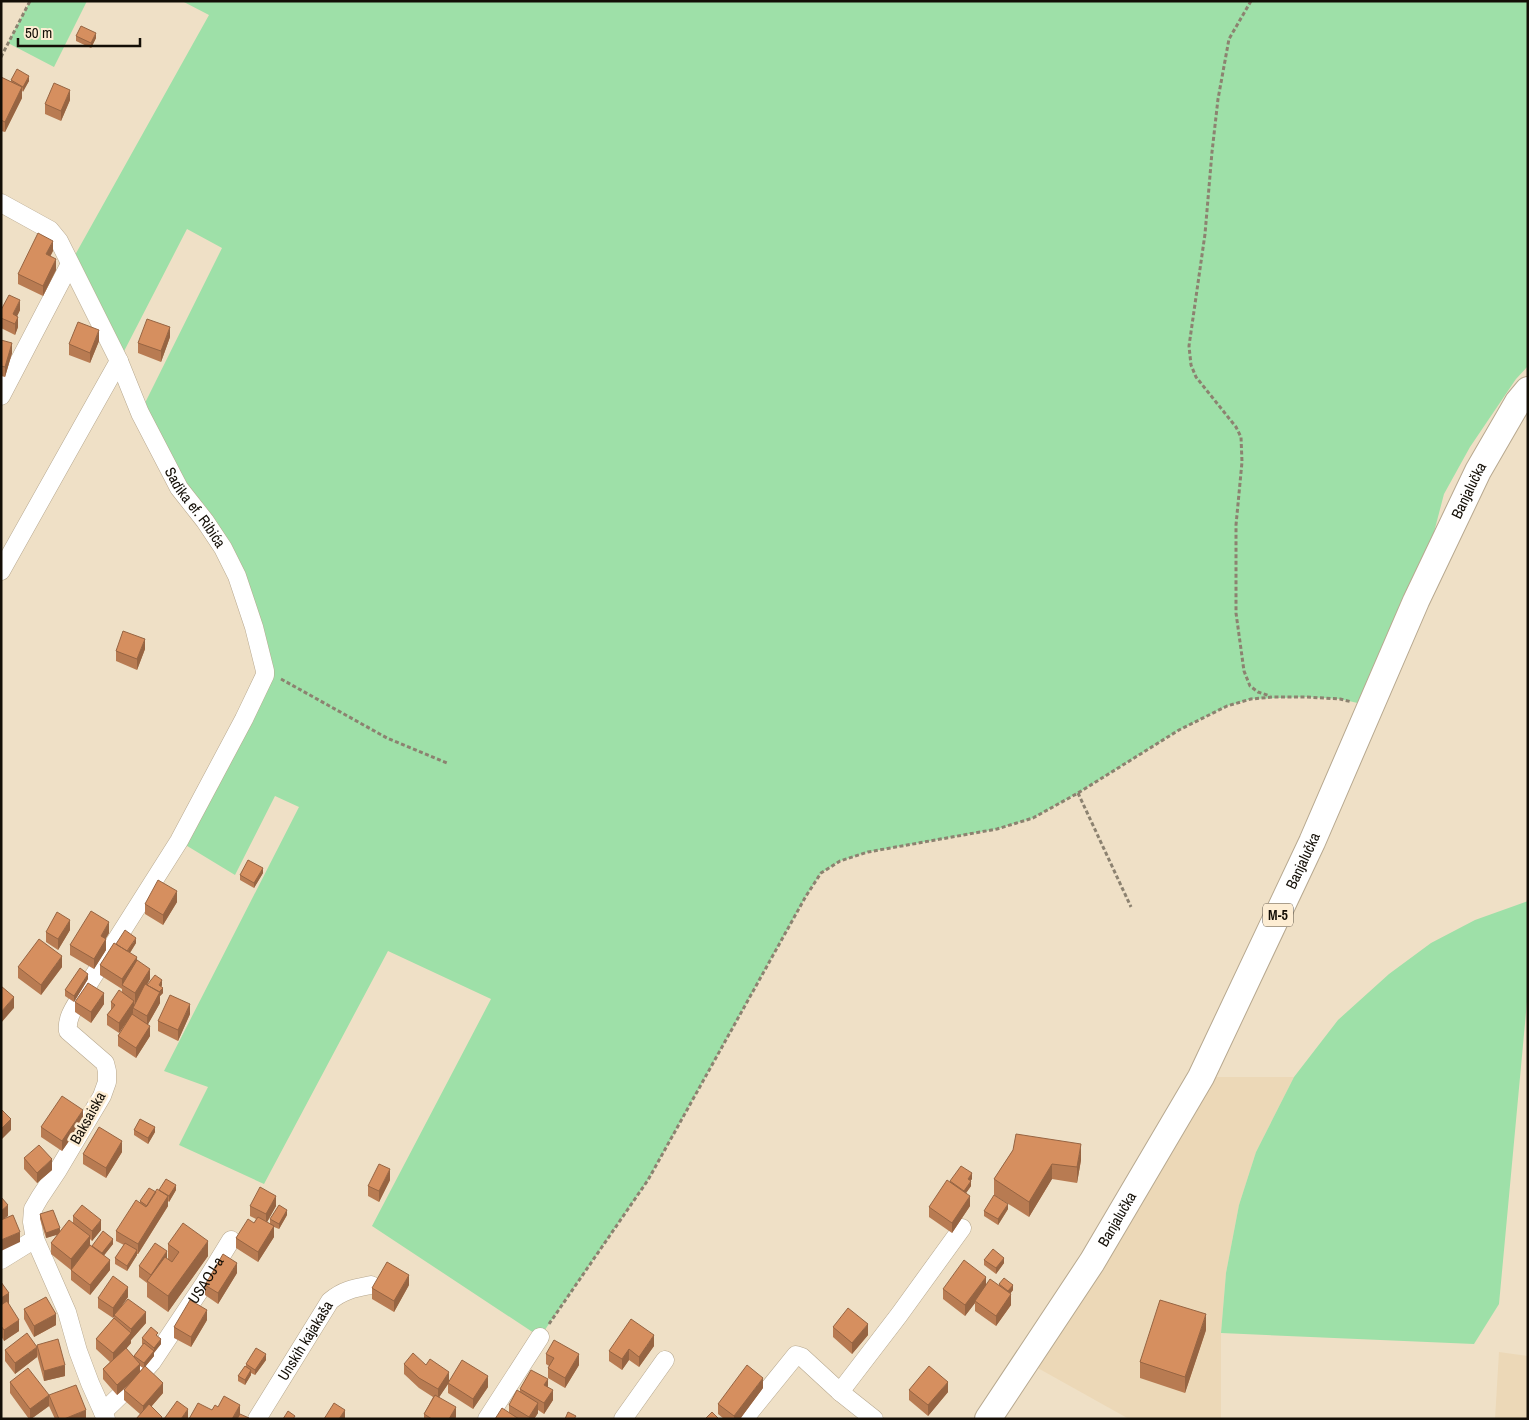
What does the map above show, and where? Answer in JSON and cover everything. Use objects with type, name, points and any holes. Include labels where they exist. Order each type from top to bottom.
[{"type":"main road","name":"Banjalučka","points":[[988,1419],[1092,1262],[1201,1077],[1312,842],[1416,601],[1478,472],[1518,402],[1528,390]]},
{"type":"street","name":"Sadika ef. Ribića","points":[[1,203],[50,230],[59,241],[119,361],[140,413],[179,488],[223,548],[237,576],[254,627],[265,671]]},
{"type":"street","points":[[1,396],[70,264]]},
{"type":"street","points":[[1,571],[119,361]]},
{"type":"street","name":"Baksaiska","points":[[105,1415],[78,1351],[67,1312],[36,1239],[32,1222],[34,1209],[102,1096],[107,1082],[108,1071],[104,1063],[68,1031],[67,1023],[178,840],[244,718],[265,675],[265,671]]},
{"type":"street","points":[[840,1392],[962,1228]]},
{"type":"street","points":[[1,1260],[36,1239]]},
{"type":"street","name":"USAOJ-a","points":[[105,1415],[152,1362],[231,1240]]},
{"type":"street","name":"Unskih kajakaša","points":[[257,1419],[330,1301],[339,1293],[372,1285]]},
{"type":"street","points":[[487,1419],[540,1337]]},
{"type":"street","points":[[749,1413],[796,1356],[802,1357],[840,1392],[874,1419]]},
{"type":"street","points":[[623,1419],[665,1360]]},
{"type":"path","points":[[1,57],[30,1]]},
{"type":"path","points":[[1251,1],[1229,39],[1218,99],[1205,234],[1189,346],[1191,365],[1196,377],[1236,427],[1241,437],[1242,462],[1236,526],[1236,613],[1244,671],[1250,686],[1258,692],[1273,697]]},
{"type":"path","points":[[265,671],[386,738],[447,762]]},
{"type":"path","points":[[540,1337],[648,1180],[806,896],[821,873],[840,861],[868,852],[997,829],[1033,818],[1078,793],[1179,730],[1227,706],[1251,699],[1273,697],[1340,699],[1371,706]]},
{"type":"path","points":[[1078,793],[1131,907]]},
{"type":"shaded area","points":[[1201,1077],[1294,1077],[1256,1152],[1239,1205],[1226,1273],[1221,1333],[1221,1419],[1129,1419],[1027,1362]]},
{"type":"shaded area","points":[[1499,1352],[1528,1356],[1528,1419],[1495,1419]]},
{"type":"green space","points":[[30,1],[87,1],[54,67],[8,43]]},
{"type":"green space","points":[[182,1],[1528,1],[1528,366],[1516,379],[1470,447],[1444,494],[1416,601],[1371,706],[1340,699],[1307,697],[1251,699],[1227,706],[1179,730],[1078,793],[1033,818],[997,829],[868,852],[840,861],[821,873],[806,896],[648,1180],[540,1337],[372,1226],[491,999],[388,951],[264,1184],[179,1145],[208,1087],[164,1071],[299,807],[275,796],[235,875],[179,841],[265,675],[237,576],[140,413],[222,248],[187,229],[119,361],[70,264],[209,15]]},
{"type":"green space","points":[[1528,901],[1528,991],[1499,1304],[1474,1344],[1221,1333],[1226,1273],[1239,1205],[1256,1152],[1294,1077],[1338,1020],[1389,974],[1431,943],[1475,920]]},
{"type":"building","points":[[81,26],[96,33],[91,43],[76,36]]},
{"type":"building","points":[[17,69],[29,76],[23,87],[11,80]]},
{"type":"building","points":[[1,77],[22,87],[5,122],[1,120]]},
{"type":"building","points":[[54,83],[70,90],[61,111],[45,104]]},
{"type":"building","points":[[38,233],[53,241],[46,254],[56,259],[43,286],[18,274]]},
{"type":"building","points":[[9,295],[20,300],[13,314],[18,317],[15,324],[1,318],[1,310]]},
{"type":"building","points":[[147,319],[170,327],[161,351],[138,343]]},
{"type":"building","points":[[78,322],[99,330],[90,353],[69,344]]},
{"type":"building","points":[[1,340],[12,343],[5,367],[1,366]]},
{"type":"building","points":[[123,631],[145,639],[137,659],[116,651]]},
{"type":"building","points":[[248,860],[263,868],[254,883],[240,875]]},
{"type":"building","points":[[158,880],[177,891],[163,915],[145,904]]},
{"type":"building","points":[[91,911],[109,922],[101,936],[106,939],[94,959],[70,945]]},
{"type":"building","points":[[57,912],[70,920],[58,939],[46,932]]},
{"type":"building","points":[[125,930],[136,938],[127,951],[116,944]]},
{"type":"building","points":[[39,939],[62,956],[41,985],[18,967]]},
{"type":"building","points":[[114,943],[137,957],[122,979],[100,965]]},
{"type":"building","points":[[137,960],[150,969],[135,993],[122,985]]},
{"type":"building","points":[[80,968],[88,974],[74,996],[65,990]]},
{"type":"building","points":[[155,975],[162,980],[159,985],[163,988],[159,992],[147,985]]},
{"type":"building","points":[[88,983],[104,993],[91,1012],[75,1002]]},
{"type":"building","points":[[145,984],[160,992],[147,1016],[133,1008]]},
{"type":"building","points":[[1,986],[14,997],[1,1012]]},
{"type":"building","points":[[119,990],[134,1001],[119,1023],[107,1015],[115,1005],[111,1002]]},
{"type":"building","points":[[170,995],[190,1004],[178,1030],[158,1021]]},
{"type":"building","points":[[132,1014],[150,1026],[136,1048],[118,1036]]},
{"type":"building","points":[[62,1096],[83,1110],[62,1141],[41,1127]]},
{"type":"building","points":[[1,1109],[11,1119],[1,1129]]},
{"type":"building","points":[[140,1119],[155,1127],[148,1138],[134,1130]]},
{"type":"building","points":[[99,1127],[122,1141],[106,1168],[83,1154]]},
{"type":"building","points":[[1016,1134],[1081,1144],[1077,1167],[1052,1164],[1029,1202],[994,1179],[1013,1150]]},
{"type":"building","points":[[39,1145],[52,1159],[37,1173],[24,1158]]},
{"type":"building","points":[[379,1164],[390,1169],[379,1191],[368,1186]]},
{"type":"building","points":[[961,1166],[972,1173],[968,1179],[971,1181],[964,1191],[950,1181]]},
{"type":"building","points":[[166,1179],[176,1185],[169,1196],[159,1190]]},
{"type":"building","points":[[947,1180],[970,1196],[952,1223],[929,1207]]},
{"type":"building","points":[[260,1187],[276,1196],[266,1214],[250,1206]]},
{"type":"building","points":[[149,1188],[156,1192],[147,1206],[140,1201]]},
{"type":"building","points":[[157,1189],[168,1196],[138,1244],[116,1231],[136,1200],[146,1207]]},
{"type":"building","points":[[994,1195],[1008,1204],[998,1219],[984,1211]]},
{"type":"building","points":[[1,1197],[8,1205],[1,1211]]},
{"type":"building","points":[[82,1205],[101,1220],[92,1231],[73,1216]]},
{"type":"building","points":[[279,1205],[287,1210],[279,1224],[270,1219]]},
{"type":"building","points":[[53,1210],[60,1228],[46,1233],[40,1214]]},
{"type":"building","points":[[13,1215],[20,1232],[1,1240],[1,1220]]},
{"type":"building","points":[[258,1217],[274,1226],[258,1252],[236,1238],[248,1219],[254,1223]]},
{"type":"building","points":[[69,1220],[90,1236],[71,1259],[51,1243]]},
{"type":"building","points":[[183,1223],[208,1241],[168,1296],[147,1281],[165,1257],[172,1262],[179,1252],[168,1244]]},
{"type":"building","points":[[103,1231],[113,1239],[102,1253],[92,1246]]},
{"type":"building","points":[[125,1243],[137,1250],[127,1266],[115,1258]]},
{"type":"building","points":[[155,1243],[167,1251],[151,1275],[139,1266]]},
{"type":"building","points":[[90,1245],[110,1260],[90,1285],[71,1270]]},
{"type":"building","points":[[993,1249],[1004,1258],[996,1268],[984,1260]]},
{"type":"building","points":[[223,1254],[237,1263],[218,1293],[205,1285]]},
{"type":"building","points":[[964,1260],[986,1277],[965,1305],[943,1289]]},
{"type":"building","points":[[387,1262],[409,1275],[394,1301],[372,1288]]},
{"type":"building","points":[[113,1276],[128,1287],[113,1308],[98,1298]]},
{"type":"building","points":[[1004,1278],[1013,1285],[1008,1291],[999,1284]]},
{"type":"building","points":[[990,1279],[1011,1294],[996,1316],[975,1301]]},
{"type":"building","points":[[1,1282],[9,1293],[1,1298]]},
{"type":"building","points":[[46,1297],[56,1314],[34,1326],[24,1309]]},
{"type":"building","points":[[128,1299],[146,1312],[131,1329],[114,1315]]},
{"type":"building","points":[[190,1300],[207,1310],[191,1337],[174,1327]]},
{"type":"building","points":[[1160,1300],[1206,1314],[1185,1377],[1140,1362]]},
{"type":"building","points":[[7,1301],[19,1320],[4,1330],[1,1326],[1,1305]]},
{"type":"building","points":[[848,1308],[868,1324],[852,1343],[833,1327]]},
{"type":"building","points":[[114,1318],[131,1333],[113,1353],[96,1339]]},
{"type":"building","points":[[631,1319],[654,1335],[639,1357],[629,1349],[622,1359],[609,1351]]},
{"type":"building","points":[[151,1327],[158,1333],[156,1335],[161,1339],[154,1348],[142,1338]]},
{"type":"building","points":[[27,1333],[37,1347],[15,1363],[5,1350]]},
{"type":"building","points":[[58,1339],[65,1365],[44,1371],[37,1345]]},
{"type":"building","points":[[554,1340],[579,1354],[565,1378],[548,1368],[554,1358],[546,1354]]},
{"type":"building","points":[[144,1343],[154,1351],[144,1363],[134,1356]]},
{"type":"building","points":[[126,1348],[140,1364],[117,1385],[103,1369]]},
{"type":"building","points":[[256,1348],[266,1354],[255,1370],[246,1364]]},
{"type":"building","points":[[413,1353],[426,1365],[430,1359],[449,1372],[438,1389],[419,1378],[404,1364]]},
{"type":"building","points":[[462,1360],[488,1376],[473,1399],[448,1383]]},
{"type":"building","points":[[747,1365],[763,1378],[734,1416],[718,1404]]},
{"type":"building","points":[[145,1366],[163,1383],[143,1406],[124,1390]]},
{"type":"building","points":[[245,1366],[251,1370],[245,1380],[238,1376]]},
{"type":"building","points":[[929,1366],[948,1382],[928,1405],[909,1390]]},
{"type":"building","points":[[28,1368],[49,1395],[30,1409],[10,1382]]},
{"type":"building","points":[[531,1370],[548,1379],[544,1385],[553,1390],[544,1403],[520,1389]]},
{"type":"building","points":[[76,1385],[86,1410],[64,1419],[59,1419],[49,1395]]},
{"type":"building","points":[[517,1390],[538,1403],[529,1417],[509,1405]]},
{"type":"building","points":[[435,1395],[456,1407],[449,1419],[432,1419],[424,1414]]},
{"type":"building","points":[[224,1396],[240,1405],[232,1419],[189,1419],[198,1403],[212,1410],[215,1405],[218,1407]]},
{"type":"building","points":[[177,1401],[188,1409],[181,1419],[164,1419]]},
{"type":"building","points":[[334,1403],[345,1410],[339,1419],[324,1419]]},
{"type":"building","points":[[149,1404],[162,1417],[161,1419],[136,1419]]},
{"type":"building","points":[[502,1408],[519,1419],[495,1419]]},
{"type":"building","points":[[288,1411],[295,1416],[293,1419],[283,1419]]},
{"type":"building","points":[[568,1412],[576,1416],[574,1419],[565,1419]]},
{"type":"building","points":[[712,1412],[719,1419],[705,1419]]},
{"type":"building","points":[[240,1414],[249,1418],[237,1419]]}]
